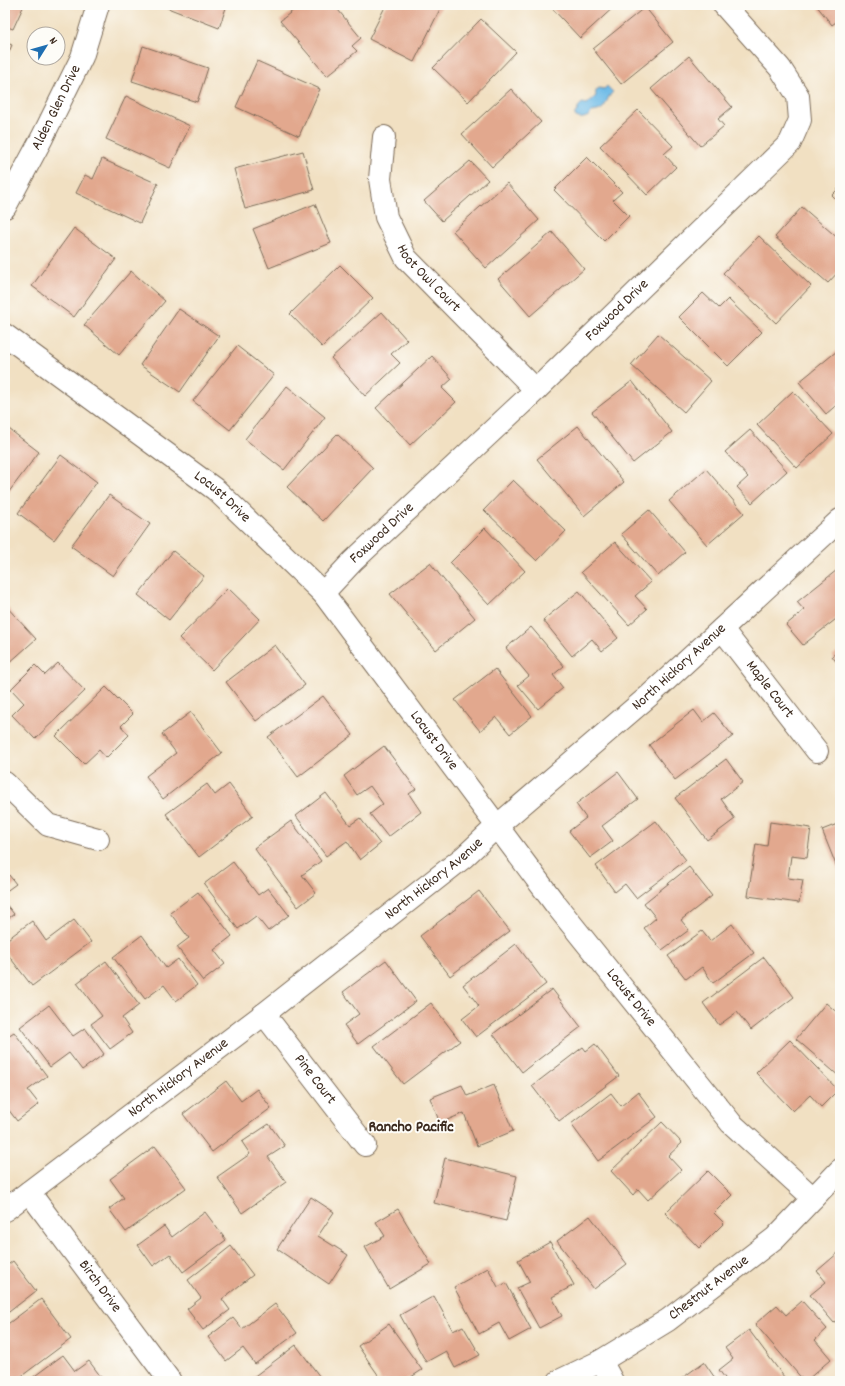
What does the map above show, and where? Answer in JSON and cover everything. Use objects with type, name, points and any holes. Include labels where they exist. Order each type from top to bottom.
[{"type":"street","name":"Alden Glen Drive","points":[[5,207],[42,138],[82,57],[98,5]]},
{"type":"street","name":"Foxwood Drive","points":[[323,593],[353,561],[536,390],[790,143],[800,120],[798,96],[780,68],[724,5]]},
{"type":"street","name":"Hoot Owl Court","points":[[384,137],[380,179],[386,217],[406,258],[536,390]]},
{"type":"street","name":"Locust Drive","points":[[5,335],[216,490],[323,593],[556,905],[731,1123],[813,1198]]},
{"type":"street","name":"North Hickory Avenue","points":[[5,1210],[264,1014],[464,857],[497,826],[722,630],[840,520]]},
{"type":"street","name":"Maple Court","points":[[722,630],[816,751]]},
{"type":"street","points":[[5,783],[48,825],[98,839]]},
{"type":"street","name":"Pine Court","points":[[264,1014],[365,1145]]},
{"type":"street","name":"Chestnut Avenue","points":[[559,1381],[601,1361],[668,1320],[775,1238],[840,1170]]},
{"type":"street","name":"Birch Drive","points":[[29,1192],[170,1381]]},
{"type":"street","points":[[601,1361],[612,1381]]},
{"type":"water","points":[[607,86],[613,92],[601,110],[591,112],[590,115],[585,118],[578,118],[575,116],[578,107],[582,103],[587,104],[596,96],[596,90],[599,88],[604,89]]},
{"type":"building","points":[[5,5],[24,5],[13,29],[5,26]]},
{"type":"building","points":[[160,5],[227,5],[219,28]]},
{"type":"building","points":[[300,5],[334,5],[361,38],[352,46],[357,51],[327,76],[280,21]]},
{"type":"building","points":[[386,5],[442,5],[414,62],[369,39]]},
{"type":"building","points":[[549,5],[616,5],[580,38]]},
{"type":"building","points":[[816,5],[840,5],[840,19],[832,25]]},
{"type":"building","points":[[645,7],[673,42],[621,84],[593,49]]},
{"type":"building","points":[[481,19],[516,52],[468,102],[433,68]]},
{"type":"building","points":[[5,42],[12,45],[5,61]]},
{"type":"building","points":[[143,46],[208,68],[197,102],[132,81]]},
{"type":"building","points":[[689,56],[732,107],[718,119],[724,126],[700,146],[651,89]]},
{"type":"building","points":[[257,61],[320,89],[299,136],[236,107]]},
{"type":"building","points":[[511,89],[541,122],[492,167],[462,134]]},
{"type":"building","points":[[126,96],[190,126],[170,168],[106,139]]},
{"type":"building","points":[[638,110],[673,146],[664,154],[676,167],[647,195],[600,146]]},
{"type":"building","points":[[303,151],[314,190],[245,209],[234,169]]},
{"type":"building","points":[[587,157],[622,192],[613,200],[629,216],[604,241],[554,190]]},
{"type":"building","points":[[102,159],[158,184],[140,223],[76,193],[85,175],[93,179]]},
{"type":"building","points":[[470,161],[488,180],[442,221],[424,201]]},
{"type":"building","points":[[507,183],[539,220],[486,268],[453,231]]},
{"type":"building","points":[[840,187],[840,203],[832,195]]},
{"type":"building","points":[[315,204],[331,243],[269,268],[253,229]]},
{"type":"building","points":[[802,207],[840,240],[840,270],[828,283],[775,237]]},
{"type":"building","points":[[74,228],[116,259],[74,317],[32,286]]},
{"type":"building","points":[[552,232],[584,269],[530,316],[498,279]]},
{"type":"building","points":[[759,236],[811,286],[776,323],[723,273]]},
{"type":"building","points":[[340,265],[373,298],[322,347],[290,314]]},
{"type":"building","points":[[131,271],[165,301],[119,355],[84,325]]},
{"type":"building","points":[[703,293],[719,308],[728,299],[762,332],[728,366],[679,317]]},
{"type":"building","points":[[179,309],[219,336],[180,392],[140,365]]},
{"type":"building","points":[[382,312],[407,340],[391,354],[400,363],[365,396],[331,358]]},
{"type":"building","points":[[658,334],[711,381],[684,412],[631,365]]},
{"type":"building","points":[[237,346],[274,375],[230,430],[193,401]]},
{"type":"building","points":[[837,351],[840,355],[840,402],[826,414],[799,382]]},
{"type":"building","points":[[432,356],[452,379],[442,388],[456,402],[410,445],[376,408]]},
{"type":"building","points":[[632,381],[672,432],[633,463],[592,412]]},
{"type":"building","points":[[287,386],[325,417],[284,470],[245,439]]},
{"type":"building","points":[[793,391],[833,434],[797,468],[757,425]]},
{"type":"building","points":[[5,426],[39,452],[5,497]]},
{"type":"building","points":[[578,426],[624,482],[584,516],[537,459]]},
{"type":"building","points":[[750,430],[787,471],[752,503],[737,487],[748,477],[725,452]]},
{"type":"building","points":[[337,434],[373,468],[323,521],[287,487]]},
{"type":"building","points":[[61,455],[97,482],[54,540],[18,513]]},
{"type":"building","points":[[706,469],[744,513],[707,545],[669,501]]},
{"type":"building","points":[[513,480],[566,531],[537,561],[484,510]]},
{"type":"building","points":[[109,495],[150,524],[113,576],[71,546]]},
{"type":"building","points":[[649,510],[685,552],[658,576],[621,534]]},
{"type":"building","points":[[485,528],[525,571],[489,605],[450,563]]},
{"type":"building","points":[[615,542],[651,582],[635,596],[647,609],[629,625],[581,572]]},
{"type":"building","points":[[173,551],[204,576],[169,620],[138,595]]},
{"type":"building","points":[[430,563],[475,618],[436,650],[390,594]]},
{"type":"building","points":[[837,570],[840,573],[840,616],[803,645],[786,625],[804,610],[797,602]]},
{"type":"building","points":[[228,588],[260,619],[212,670],[179,638]]},
{"type":"building","points":[[579,591],[618,638],[602,651],[592,639],[572,656],[543,620]]},
{"type":"building","points":[[5,605],[36,639],[8,664],[5,661]]},
{"type":"building","points":[[531,627],[564,666],[553,675],[563,688],[538,709],[518,685],[529,676],[506,648]]},
{"type":"building","points":[[275,645],[305,685],[256,721],[226,682]]},
{"type":"building","points":[[840,650],[840,667],[832,656]]},
{"type":"building","points":[[58,663],[85,691],[35,739],[12,715],[24,703],[11,689],[35,665],[45,675]]},
{"type":"building","points":[[495,669],[532,716],[510,734],[496,717],[480,731],[455,700]]},
{"type":"building","points":[[106,687],[133,714],[121,726],[129,735],[106,758],[99,750],[84,764],[56,736]]},
{"type":"building","points":[[323,696],[353,735],[298,777],[268,737]]},
{"type":"building","points":[[694,710],[703,722],[714,713],[733,736],[675,780],[649,745]]},
{"type":"building","points":[[191,712],[222,753],[163,799],[146,776],[176,753],[162,734]]},
{"type":"building","points":[[384,746],[416,789],[409,794],[421,812],[388,837],[370,814],[383,804],[370,786],[357,795],[344,776]]},
{"type":"building","points":[[726,759],[743,782],[721,799],[735,819],[707,840],[675,798]]},
{"type":"building","points":[[618,772],[638,799],[602,826],[613,841],[590,858],[569,831],[586,818],[576,804]]},
{"type":"building","points":[[207,784],[215,795],[229,784],[253,816],[199,857],[166,814]]},
{"type":"building","points":[[326,793],[350,825],[360,818],[380,844],[360,860],[347,841],[326,856],[296,816]]},
{"type":"building","points":[[291,821],[321,861],[302,875],[316,893],[298,907],[254,848]]},
{"type":"building","points":[[656,821],[686,860],[636,898],[625,884],[615,892],[596,866]]},
{"type":"building","points":[[770,822],[811,828],[807,858],[791,856],[788,878],[803,880],[799,903],[748,896],[756,844],[767,846]]},
{"type":"building","points":[[840,823],[840,875],[822,830]]},
{"type":"building","points":[[233,862],[258,895],[268,888],[289,915],[268,931],[256,916],[238,929],[204,884]]},
{"type":"building","points":[[689,867],[712,896],[681,920],[689,930],[662,950],[644,928],[656,918],[644,903]]},
{"type":"building","points":[[5,870],[16,884],[5,892]]},
{"type":"building","points":[[479,891],[510,931],[450,976],[420,936]]},
{"type":"building","points":[[198,892],[232,936],[214,950],[225,964],[203,981],[177,947],[189,938],[170,913]]},
{"type":"building","points":[[5,903],[14,914],[5,921]]},
{"type":"building","points":[[74,920],[91,942],[32,986],[5,951],[5,941],[32,921],[46,941]]},
{"type":"building","points":[[732,924],[754,953],[713,983],[702,967],[686,979],[668,956],[702,931],[710,941]]},
{"type":"building","points":[[142,935],[166,968],[178,959],[197,985],[176,1001],[164,985],[145,999],[113,957]]},
{"type":"building","points":[[516,944],[546,984],[476,1037],[462,1019],[479,1006],[463,985]]},
{"type":"building","points":[[764,957],[794,997],[751,1030],[737,1012],[719,1025],[703,1003]]},
{"type":"building","points":[[386,960],[416,1001],[358,1044],[344,1025],[359,1014],[343,992]]},
{"type":"building","points":[[106,961],[139,1005],[122,1018],[132,1033],[110,1049],[91,1024],[102,1016],[77,983]]},
{"type":"building","points":[[552,989],[581,1027],[522,1072],[493,1034]]},
{"type":"building","points":[[431,1003],[460,1041],[403,1084],[374,1046]]},
{"type":"building","points":[[826,1003],[840,1015],[840,1077],[796,1039]]},
{"type":"building","points":[[49,1005],[73,1036],[85,1028],[104,1054],[82,1070],[69,1053],[50,1067],[20,1027]]},
{"type":"building","points":[[14,1032],[47,1076],[28,1090],[39,1104],[17,1121],[5,1105],[5,1038]]},
{"type":"building","points":[[790,1040],[838,1090],[821,1107],[810,1095],[793,1111],[756,1073]]},
{"type":"building","points":[[595,1044],[619,1076],[559,1121],[532,1086],[583,1047],[586,1051]]},
{"type":"building","points":[[226,1081],[241,1101],[257,1089],[271,1108],[212,1152],[183,1114]]},
{"type":"building","points":[[462,1085],[467,1096],[494,1085],[513,1131],[477,1146],[464,1113],[440,1123],[430,1098]]},
{"type":"building","points":[[638,1092],[657,1117],[598,1161],[571,1124],[611,1093],[621,1106]]},
{"type":"building","points":[[662,1122],[682,1143],[668,1156],[681,1170],[648,1200],[638,1189],[633,1195],[611,1171]]},
{"type":"building","points":[[269,1124],[285,1146],[268,1157],[286,1182],[242,1213],[217,1177],[250,1154],[242,1142]]},
{"type":"building","points":[[155,1146],[186,1188],[126,1232],[109,1209],[124,1198],[110,1179]]},
{"type":"building","points":[[445,1158],[517,1176],[506,1221],[434,1203]]},
{"type":"building","points":[[708,1171],[732,1195],[714,1213],[724,1223],[699,1248],[665,1213]]},
{"type":"building","points":[[311,1197],[334,1212],[318,1236],[348,1255],[329,1284],[277,1249]]},
{"type":"building","points":[[398,1209],[431,1264],[389,1289],[365,1247],[385,1236],[376,1222]]},
{"type":"building","points":[[205,1212],[226,1240],[183,1272],[170,1254],[153,1266],[138,1245],[164,1226],[172,1237]]},
{"type":"building","points":[[590,1216],[627,1264],[594,1289],[557,1241]]},
{"type":"building","points":[[550,1242],[574,1285],[552,1297],[562,1316],[539,1328],[517,1288],[530,1282],[518,1260]]},
{"type":"building","points":[[231,1246],[253,1275],[222,1299],[230,1310],[203,1330],[187,1309],[201,1298],[188,1280]]},
{"type":"building","points":[[839,1252],[840,1318],[834,1323],[810,1295],[826,1282],[817,1271]]},
{"type":"building","points":[[13,1261],[36,1291],[5,1315],[5,1267]]},
{"type":"building","points":[[488,1268],[498,1287],[506,1283],[531,1329],[509,1341],[499,1323],[479,1334],[454,1287]]},
{"type":"building","points":[[434,1296],[453,1331],[463,1326],[480,1355],[455,1368],[446,1351],[426,1362],[400,1315]]},
{"type":"building","points":[[41,1299],[71,1339],[15,1381],[12,1381],[5,1371],[5,1339],[7,1338],[5,1335],[5,1326]]},
{"type":"building","points":[[802,1301],[827,1329],[815,1340],[831,1359],[806,1381],[804,1381],[755,1324],[777,1305],[786,1315]]},
{"type":"building","points":[[275,1304],[297,1333],[255,1364],[243,1348],[226,1361],[208,1337],[233,1318],[242,1329]]},
{"type":"building","points":[[389,1324],[422,1370],[405,1381],[377,1381],[381,1379],[358,1346]]},
{"type":"building","points":[[749,1330],[787,1381],[727,1381],[719,1370],[733,1359],[725,1348]]},
{"type":"building","points":[[296,1345],[323,1381],[248,1381]]},
{"type":"building","points":[[63,1355],[75,1371],[89,1361],[104,1381],[28,1381]]},
{"type":"building","points":[[704,1362],[717,1381],[682,1381],[681,1379]]},
{"type":"district","name":"Rancho Pacific","points":[[411,1127]]}]
